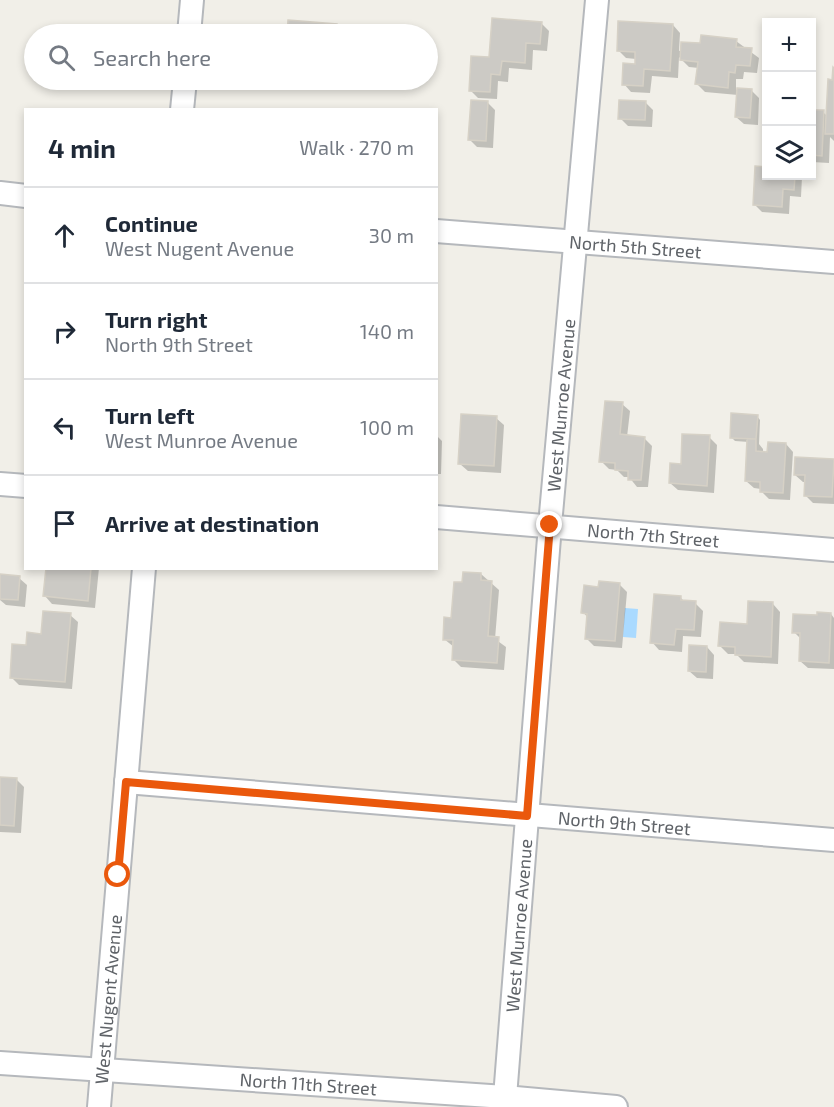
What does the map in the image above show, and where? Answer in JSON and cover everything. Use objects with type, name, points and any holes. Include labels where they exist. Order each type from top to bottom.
[{"type":"street","points":[[190,24],[192,0]]},
{"type":"street","name":"West Munroe Avenue","points":[[505,1097],[550,525],[597,0]]},
{"type":"street","points":[[182,108],[184,90]]},
{"type":"street","points":[[0,193],[24,196]]},
{"type":"street","name":"North 5th Street","points":[[438,231],[834,262]]},
{"type":"street","points":[[0,484],[24,486]]},
{"type":"street","name":"North 7th Street","points":[[438,517],[834,550]]},
{"type":"street","name":"West Nugent Avenue","points":[[99,1107],[144,570]]},
{"type":"street","name":"North 9th Street","points":[[126,782],[834,840]]},
{"type":"street","name":"North 11th Street","points":[[0,1063],[505,1097],[616,1107]]},
{"type":"water","points":[[625,608],[638,609],[636,638],[623,637]]},
{"type":"building","points":[[492,18],[542,22],[540,44],[526,43],[525,63],[502,61],[500,75],[491,74],[490,92],[469,91],[471,56],[489,57]]},
{"type":"building","points":[[288,20],[337,24],[288,24]]},
{"type":"building","points":[[618,21],[673,24],[670,71],[644,69],[643,86],[622,85],[623,63],[635,64],[635,52],[617,51]]},
{"type":"building","points":[[701,35],[737,39],[736,47],[752,48],[750,66],[736,65],[735,73],[729,72],[728,88],[695,84],[698,62],[680,60],[681,42],[700,43]]},
{"type":"building","points":[[833,67],[834,134],[825,134],[828,79],[832,80]]},
{"type":"building","points":[[737,88],[752,89],[750,118],[735,117]]},
{"type":"building","points":[[471,100],[488,101],[486,141],[468,140]]},
{"type":"building","points":[[619,100],[646,101],[645,120],[618,119]]},
{"type":"building","points":[[816,110],[824,110],[822,156],[816,155]]},
{"type":"building","points":[[755,166],[762,167],[762,180],[795,180],[794,190],[783,189],[782,207],[753,205]]},
{"type":"building","points":[[605,401],[623,402],[620,434],[645,437],[641,480],[628,480],[628,471],[615,470],[615,463],[599,462]]},
{"type":"building","points":[[731,413],[758,415],[756,439],[730,438]]},
{"type":"building","points":[[461,414],[497,416],[494,466],[458,464]]},
{"type":"building","points":[[682,434],[710,435],[707,486],[669,483],[670,463],[681,464]]},
{"type":"building","points":[[747,439],[756,439],[756,451],[767,452],[768,442],[786,443],[783,493],[760,492],[760,482],[745,481]]},
{"type":"building","points":[[795,457],[834,459],[832,497],[804,496],[805,475],[794,475]]},
{"type":"building","points":[[46,570],[91,570],[88,601],[43,596]]},
{"type":"building","points":[[463,572],[481,573],[481,580],[492,581],[488,636],[499,637],[497,663],[452,660],[453,640],[443,640],[444,617],[451,618],[454,582],[462,582]]},
{"type":"building","points":[[0,574],[20,576],[18,600],[0,599]]},
{"type":"building","points":[[599,581],[620,583],[615,641],[585,639],[587,614],[581,613],[584,585],[598,587]]},
{"type":"building","points":[[654,594],[681,596],[681,600],[696,601],[694,630],[676,629],[674,645],[650,643]]},
{"type":"building","points":[[748,601],[773,602],[771,657],[735,655],[735,647],[718,646],[720,622],[747,624]]},
{"type":"building","points":[[43,611],[71,613],[65,682],[10,678],[12,644],[26,645],[27,632],[41,634]]},
{"type":"building","points":[[817,612],[831,613],[829,663],[799,661],[800,633],[792,633],[793,614],[817,615]]},
{"type":"building","points":[[689,645],[707,646],[706,672],[688,671]]},
{"type":"building","points":[[0,777],[17,778],[14,826],[0,825]]},
{"type":"route","points":[[118,875],[126,782],[527,816],[550,525]]}]
